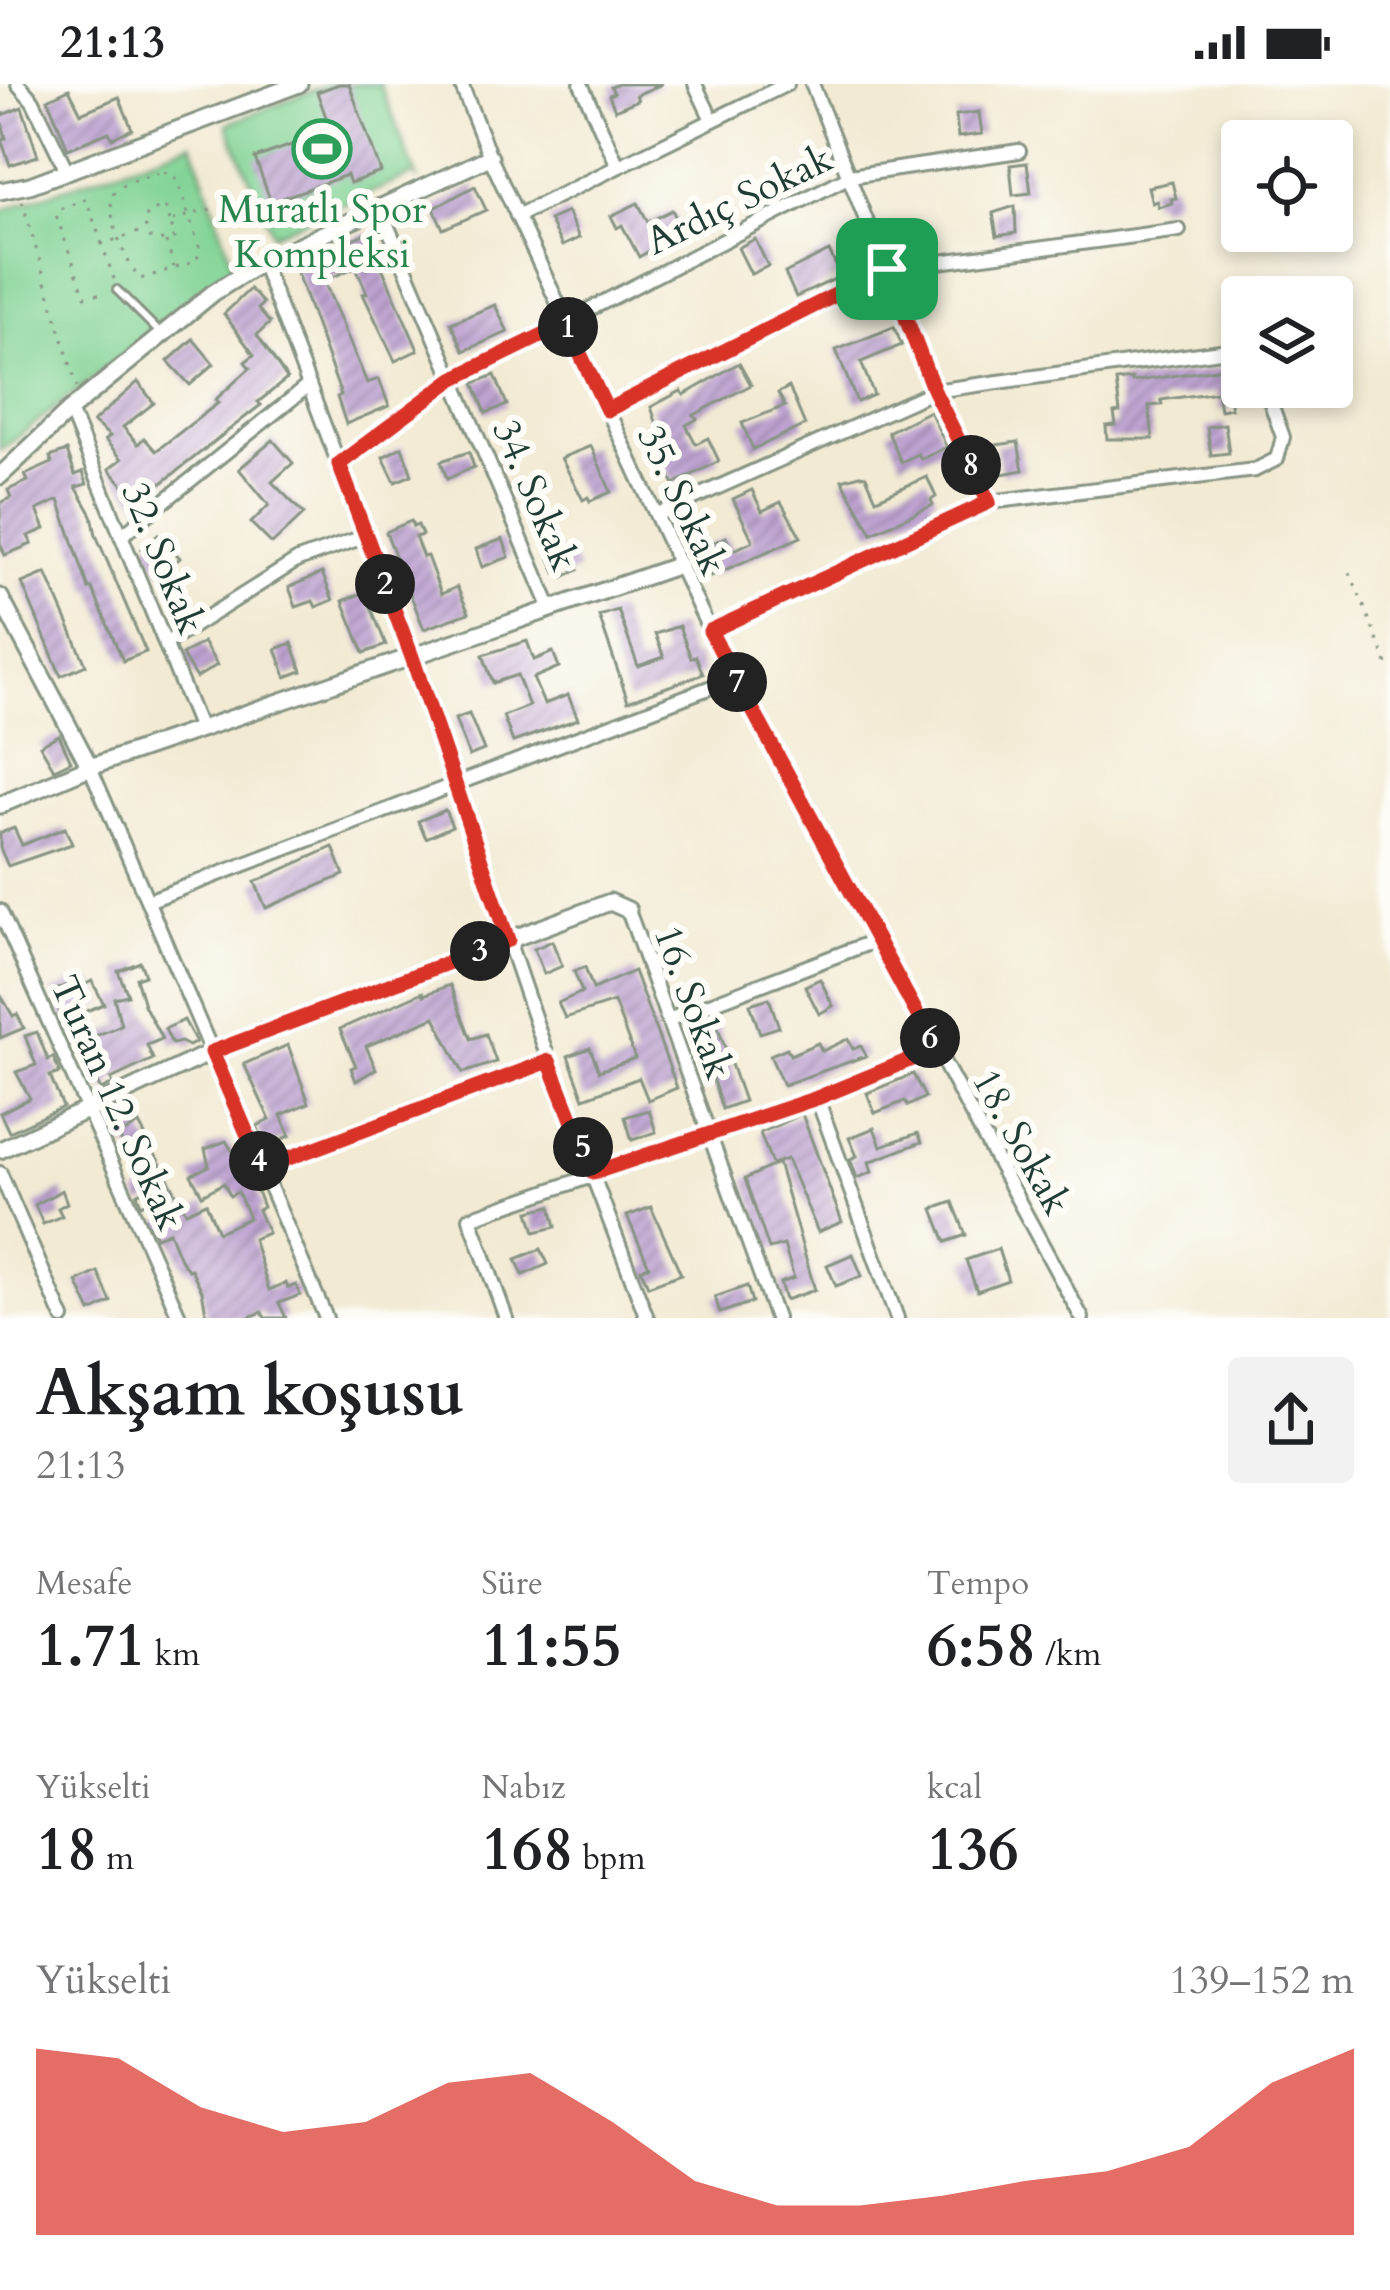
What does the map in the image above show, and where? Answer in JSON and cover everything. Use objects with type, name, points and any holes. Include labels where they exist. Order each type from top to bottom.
[{"type":"street","points":[[18,84],[33,101],[67,172]]},
{"type":"street","points":[[8,190],[298,84]]},
{"type":"street","name":"35. Sokak","points":[[461,84],[564,320],[735,678]]},
{"type":"street","points":[[581,84],[618,166]]},
{"type":"street","points":[[695,84],[712,120]]},
{"type":"street","points":[[517,216],[787,84]]},
{"type":"street","points":[[812,84],[934,391],[989,502]]},
{"type":"street","name":"Ardıç Sokak","points":[[339,464],[453,379],[850,176],[1019,151]]},
{"type":"street","points":[[0,476],[76,405],[213,293],[262,262],[490,157]]},
{"type":"street","name":"34. Sokak","points":[[379,206],[551,610]]},
{"type":"street","points":[[607,410],[887,269],[1179,230]]},
{"type":"street","points":[[262,262],[412,657],[549,1061],[647,1318]]},
{"type":"street","points":[[658,514],[934,391],[1221,351]]},
{"type":"street","points":[[121,536],[309,385]]},
{"type":"street","name":"32. Sokak","points":[[76,405],[121,536],[200,729]]},
{"type":"street","points":[[710,631],[989,502],[1256,470],[1277,459],[1283,437],[1273,408]]},
{"type":"street","points":[[165,644],[298,560],[366,536]]},
{"type":"street","points":[[0,805],[90,766],[680,566]]},
{"type":"street","points":[[0,598],[90,766],[326,1318]]},
{"type":"street","points":[[148,902],[735,678]]},
{"type":"street","name":"18. Sokak","points":[[735,678],[1082,1318]]},
{"type":"street","points":[[0,1150],[212,1052],[610,902],[628,910]]},
{"type":"street","name":"16. Sokak","points":[[628,910],[776,1318]]},
{"type":"street","name":"Turan 12. Sokak","points":[[0,911],[180,1318]]},
{"type":"street","points":[[668,1020],[878,940]]},
{"type":"street","points":[[506,1318],[470,1218],[817,1098],[936,1049]]},
{"type":"street","points":[[262,1168],[549,1061]]},
{"type":"street","points":[[817,1098],[897,1318]]},
{"type":"street","points":[[0,1173],[63,1318]]},
{"type":"lane","points":[[117,290],[163,335]]},
{"type":"path","points":[[164,172],[173,175],[202,251],[194,262],[140,279],[131,270],[120,238],[109,206],[111,194],[164,172]]},
{"type":"path","points":[[8,190],[76,405]]},
{"type":"path","points":[[86,199],[102,244],[117,290],[85,296],[56,215],[59,209],[86,199]]},
{"type":"path","points":[[165,206],[175,238],[150,238],[145,230],[148,213],[165,206]]},
{"type":"path","points":[[170,221],[214,208]]},
{"type":"path","points":[[102,244],[145,230]]},
{"type":"path","points":[[165,240],[175,269]]},
{"type":"path","points":[[1350,572],[1390,671]]},
{"type":"green space","name":"Muratlı Spor Kompleksi","points":[[329,84],[380,84],[418,180],[414,174],[273,234],[227,124]]},
{"type":"green space","points":[[192,143],[234,268],[0,451],[0,211]]},
{"type":"building","points":[[349,84],[381,172],[350,183],[347,175],[271,202],[255,158],[331,131],[317,92]]},
{"type":"building","points":[[618,84],[662,84],[615,110],[609,95]]},
{"type":"building","points":[[69,89],[81,113],[119,97],[132,129],[112,138],[109,132],[68,149],[48,99]]},
{"type":"building","points":[[22,107],[38,156],[10,165],[1,139],[6,138],[0,116]]},
{"type":"building","points":[[979,112],[982,134],[958,137],[956,115]]},
{"type":"building","points":[[1027,163],[1031,193],[1013,195],[1010,165]]},
{"type":"building","points":[[1172,182],[1176,198],[1172,203],[1158,207],[1157,201],[1152,203],[1148,187]]},
{"type":"building","points":[[475,186],[486,210],[443,229],[434,208]]},
{"type":"building","points":[[638,203],[648,222],[672,210],[683,231],[639,257],[622,225],[617,228],[611,216]]},
{"type":"building","points":[[1015,206],[1016,233],[997,236],[993,213]]},
{"type":"building","points":[[567,212],[579,238],[562,246],[549,220]]},
{"type":"building","points":[[367,233],[418,350],[395,361],[363,294],[367,293],[356,267],[324,281],[367,383],[379,379],[389,406],[346,424],[337,397],[341,395],[293,262]]},
{"type":"building","points":[[755,239],[768,266],[751,274],[738,248]]},
{"type":"building","points":[[829,251],[841,276],[796,297],[785,273]]},
{"type":"building","points":[[250,289],[263,303],[258,309],[270,323],[257,335],[287,379],[138,502],[109,469],[122,459],[105,440],[110,436],[93,422],[138,382],[154,403],[123,427],[138,444],[144,438],[156,451],[218,403],[215,400],[250,368],[245,362],[254,355],[224,314]]},
{"type":"building","points":[[495,305],[508,332],[464,351],[451,323]]},
{"type":"building","points":[[894,327],[902,345],[861,362],[874,395],[857,402],[836,350]]},
{"type":"building","points":[[193,339],[214,364],[190,385],[168,361]]},
{"type":"building","points":[[739,363],[751,385],[694,415],[697,419],[686,425],[696,444],[708,438],[719,461],[674,484],[653,443],[662,439],[651,407],[681,391],[684,395]]},
{"type":"building","points":[[1221,368],[1221,408],[1231,408],[1220,410],[1217,392],[1161,400],[1162,405],[1149,406],[1153,439],[1107,439],[1106,426],[1116,425],[1114,413],[1120,412],[1116,381]]},
{"type":"building","points":[[495,375],[507,405],[486,413],[474,383]]},
{"type":"building","points":[[789,387],[805,425],[753,449],[742,423],[785,406],[778,393]]},
{"type":"building","points":[[930,411],[947,447],[901,462],[888,432]]},
{"type":"building","points":[[1225,424],[1229,453],[1211,455],[1207,427]]},
{"type":"building","points":[[273,440],[293,463],[272,482],[304,514],[272,544],[251,523],[269,505],[239,469]]},
{"type":"building","points":[[1018,442],[1023,470],[1002,474],[996,445]]},
{"type":"building","points":[[591,446],[611,492],[590,501],[588,497],[583,500],[561,458]]},
{"type":"building","points":[[402,447],[412,475],[395,482],[383,457]]},
{"type":"building","points":[[67,451],[75,475],[83,472],[87,484],[76,487],[92,515],[96,535],[146,652],[123,661],[89,589],[59,500],[37,510],[45,529],[28,536],[32,544],[5,555],[0,543],[0,503],[11,498],[8,490],[28,481],[25,475],[52,463],[50,457]]},
{"type":"building","points":[[469,452],[474,467],[447,479],[441,461]]},
{"type":"building","points":[[866,476],[876,499],[927,477],[936,497],[931,500],[933,505],[872,533],[842,480]]},
{"type":"building","points":[[752,490],[762,511],[781,502],[801,537],[711,576],[699,549],[726,537],[732,551],[753,541],[733,499]]},
{"type":"building","points":[[411,521],[413,527],[418,525],[422,535],[415,537],[441,594],[457,587],[469,613],[424,629],[386,532]]},
{"type":"building","points":[[158,534],[180,558],[164,573],[142,549]]},
{"type":"building","points":[[503,539],[509,557],[482,567],[476,549]]},
{"type":"building","points":[[568,549],[578,570],[563,577],[550,559]]},
{"type":"building","points":[[46,573],[86,665],[61,676],[22,583]]},
{"type":"building","points":[[322,573],[333,600],[316,607],[313,601],[296,607],[289,587]]},
{"type":"building","points":[[365,592],[386,645],[364,653],[343,601]]},
{"type":"building","points":[[618,610],[638,666],[664,657],[655,634],[679,626],[703,674],[628,701],[599,616]]},
{"type":"building","points":[[527,641],[534,660],[553,652],[559,667],[533,678],[544,704],[568,695],[578,719],[513,742],[503,716],[529,706],[517,675],[493,683],[483,655]]},
{"type":"building","points":[[203,642],[217,665],[196,678],[182,655]]},
{"type":"building","points":[[292,643],[302,671],[286,677],[276,649]]},
{"type":"building","points":[[469,714],[484,750],[469,756],[455,719]]},
{"type":"building","points":[[59,735],[71,761],[54,769],[40,745]]},
{"type":"building","points":[[445,810],[452,826],[426,838],[418,821]]},
{"type":"building","points":[[14,828],[22,845],[65,828],[72,844],[8,866],[0,833]]},
{"type":"building","points":[[333,847],[344,875],[266,908],[255,882]]},
{"type":"building","points":[[552,941],[562,966],[544,974],[534,949]]},
{"type":"building","points":[[140,962],[145,975],[136,978],[162,1039],[147,1045],[153,1059],[111,1079],[113,1084],[101,1090],[89,1068],[103,1063],[93,1037],[121,1025],[114,998],[128,995],[118,971]]},
{"type":"building","points":[[585,967],[593,989],[634,971],[677,1088],[648,1100],[639,1078],[584,1098],[568,1056],[590,1048],[599,1071],[635,1058],[614,1002],[565,1018],[558,1003],[582,992],[574,971]]},
{"type":"building","points":[[820,979],[833,1006],[819,1014],[805,986]]},
{"type":"building","points":[[77,981],[80,987],[92,981],[104,1004],[79,1014],[87,1039],[71,1045],[52,991]]},
{"type":"building","points":[[450,985],[471,1039],[486,1034],[496,1062],[463,1073],[435,1017],[366,1046],[376,1069],[356,1081],[351,1068],[356,1066],[340,1029]]},
{"type":"building","points":[[0,994],[24,1028],[0,1038]]},
{"type":"building","points":[[769,998],[779,1027],[760,1033],[750,1004]]},
{"type":"building","points":[[715,1019],[744,1101],[722,1109],[696,1026]]},
{"type":"building","points":[[184,1020],[196,1042],[172,1044],[165,1029]]},
{"type":"building","points":[[37,1032],[48,1060],[53,1057],[60,1073],[50,1076],[63,1107],[9,1132],[0,1113],[30,1098],[16,1072],[36,1065],[25,1036]]},
{"type":"building","points":[[848,1039],[853,1049],[861,1046],[866,1056],[783,1085],[770,1055],[787,1048],[790,1055],[818,1043],[822,1051]]},
{"type":"building","points":[[288,1045],[309,1103],[281,1115],[290,1136],[265,1146],[257,1126],[270,1120],[244,1064]]},
{"type":"building","points":[[913,1074],[925,1097],[875,1113],[867,1093]]},
{"type":"building","points":[[649,1110],[656,1132],[632,1140],[625,1117]]},
{"type":"building","points":[[802,1114],[842,1222],[818,1232],[787,1159],[772,1164],[760,1133]]},
{"type":"building","points":[[139,1124],[186,1212],[206,1203],[218,1232],[249,1218],[238,1192],[230,1196],[224,1183],[202,1195],[191,1175],[209,1166],[205,1149],[226,1141],[233,1152],[241,1149],[263,1207],[258,1210],[268,1233],[253,1239],[269,1290],[286,1283],[288,1288],[296,1285],[300,1295],[279,1303],[286,1318],[265,1318],[262,1312],[247,1318],[207,1318],[202,1291],[169,1232],[156,1237],[150,1225],[169,1218],[156,1197],[141,1205],[137,1194],[153,1185],[137,1152],[133,1154],[129,1145],[124,1147],[119,1136]]},
{"type":"building","points":[[874,1128],[881,1146],[918,1133],[922,1142],[869,1162],[872,1172],[857,1178],[850,1159],[857,1156],[849,1138]]},
{"type":"building","points":[[778,1163],[815,1290],[785,1300],[780,1283],[794,1278],[784,1245],[769,1249],[745,1179]]},
{"type":"building","points":[[62,1190],[67,1203],[58,1208],[62,1216],[43,1224],[35,1205]]},
{"type":"building","points":[[953,1202],[966,1235],[946,1242],[933,1209]]},
{"type":"building","points":[[551,1206],[556,1227],[535,1232],[529,1211]]},
{"type":"building","points":[[651,1207],[681,1274],[648,1286],[641,1269],[649,1266],[627,1216]]},
{"type":"building","points":[[541,1249],[548,1264],[523,1275],[516,1259]]},
{"type":"building","points":[[998,1249],[1008,1280],[977,1291],[966,1260]]},
{"type":"building","points":[[853,1254],[862,1276],[836,1286],[827,1265]]},
{"type":"building","points":[[98,1272],[111,1302],[91,1312],[77,1282]]},
{"type":"building","points":[[747,1286],[752,1302],[720,1313],[715,1297]]},
{"type":"place","name":"Muratlı Spor Kompleksi","points":[[322,149]]},
{"type":"route","points":[[887,269],[934,391],[989,502],[710,631],[936,1049],[817,1098],[593,1173],[549,1061],[262,1168],[212,1052],[508,940],[412,657],[339,464],[453,379],[553,330],[564,320],[607,410],[887,269]]}]
